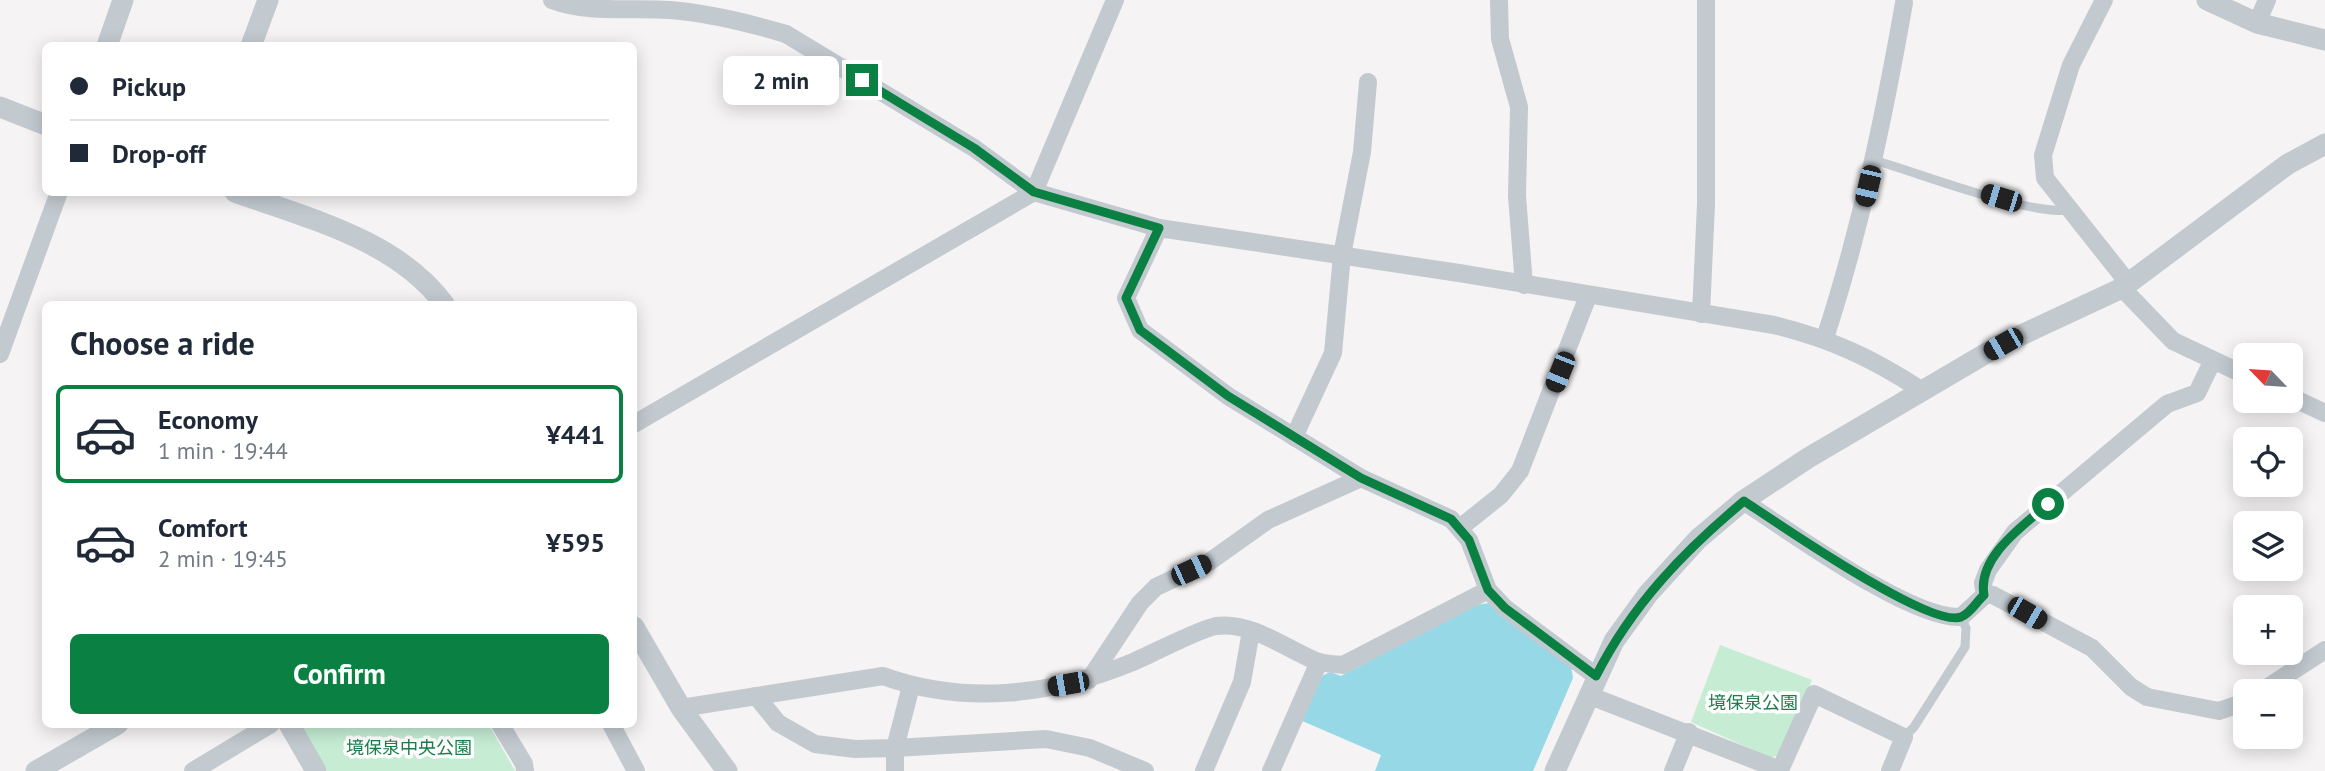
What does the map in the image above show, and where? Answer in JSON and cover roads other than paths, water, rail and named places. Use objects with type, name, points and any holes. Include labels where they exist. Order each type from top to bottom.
[{"type":"street","points":[[108,42],[123,0]]},
{"type":"street","points":[[252,42],[268,0]]},
{"type":"street","points":[[552,0],[581,8],[672,10],[752,24],[786,34],[974,148],[1034,192],[1159,228],[1774,325],[1825,338],[1876,360],[1921,390]]},
{"type":"street","points":[[637,422],[1034,192],[1115,0]]},
{"type":"street","points":[[1499,0],[1500,40],[1520,107],[1517,196],[1524,285]]},
{"type":"street","points":[[1702,314],[1706,204],[1706,0]]},
{"type":"street","points":[[2104,0],[2071,65],[2043,155],[2045,178],[2125,286],[2173,341],[2233,369]]},
{"type":"street","points":[[2207,0],[2257,23],[2325,40]]},
{"type":"street","points":[[2257,23],[2267,0]]},
{"type":"street","points":[[1825,338],[1850,264],[1874,160],[1904,3]]},
{"type":"street","points":[[1294,437],[1333,353],[1342,255],[1362,152],[1368,82]]},
{"type":"street","points":[[0,107],[42,123]]},
{"type":"street","points":[[1555,771],[1614,641],[1647,594],[1698,539],[1744,501],[1808,458],[1921,390],[2003,344],[2125,286],[2272,175],[2325,144]]},
{"type":"street","points":[[0,354],[58,196]]},
{"type":"street","points":[[246,196],[363,240],[428,282],[442,301]]},
{"type":"street","points":[[1159,228],[1126,298],[1140,330],[1228,396],[1361,478],[1451,519],[1461,527],[1488,590],[1592,685],[1689,732],[1779,771],[1814,694],[1904,737],[1890,771]]},
{"type":"street","points":[[1461,527],[1501,495],[1520,471],[1588,296]]},
{"type":"street","points":[[1984,595],[1983,583],[1988,570],[2015,532],[2167,404],[2197,393],[2213,360]]},
{"type":"street","points":[[2303,403],[2325,414]]},
{"type":"street","points":[[1089,680],[1140,603],[1156,587],[1209,562],[1268,520],[1361,478]]},
{"type":"street","points":[[1744,501],[1868,582],[1926,610],[1961,617],[1984,595]]},
{"type":"street","points":[[681,708],[883,676],[911,686],[951,693],[1002,695],[1089,680],[1216,626],[1251,631],[1319,662],[1343,666],[1488,590]]},
{"type":"street","points":[[1984,595],[2005,600],[2092,649],[2131,687],[2147,697],[2219,710],[2233,706]]},
{"type":"street","points":[[1204,771],[1242,682],[1251,631]]},
{"type":"street","points":[[637,637],[681,708],[727,771]]},
{"type":"street","points":[[2280,679],[2325,650]]},
{"type":"street","points":[[1270,771],[1319,662]]},
{"type":"street","points":[[895,771],[894,748],[911,686]]},
{"type":"street","points":[[756,696],[778,723],[815,744],[855,749],[1046,739],[1090,748],[1145,771]]},
{"type":"street","points":[[46,768],[111,728]]},
{"type":"street","points":[[197,770],[265,728]]},
{"type":"street","points":[[291,728],[316,771]]},
{"type":"street","points":[[502,728],[524,764],[525,771]]},
{"type":"street","points":[[613,728],[636,771]]},
{"type":"street","points":[[1673,771],[1689,732]]},
{"type":"lane","points":[[1874,160],[2026,206],[2060,212],[2071,210]]},
{"type":"lane","points":[[1904,737],[1926,709],[1965,647],[1966,628],[1961,617]]},
{"type":"water","points":[[1489,603],[1501,616],[1571,665],[1573,678],[1533,771],[1375,771],[1381,755],[1300,720],[1320,677],[1330,672],[1341,676],[1476,605]]},
{"type":"park label","name":"境保泉公園","points":[[1753,703]]},
{"type":"park label","name":"境保泉中央公園","points":[[409,748]]}]
